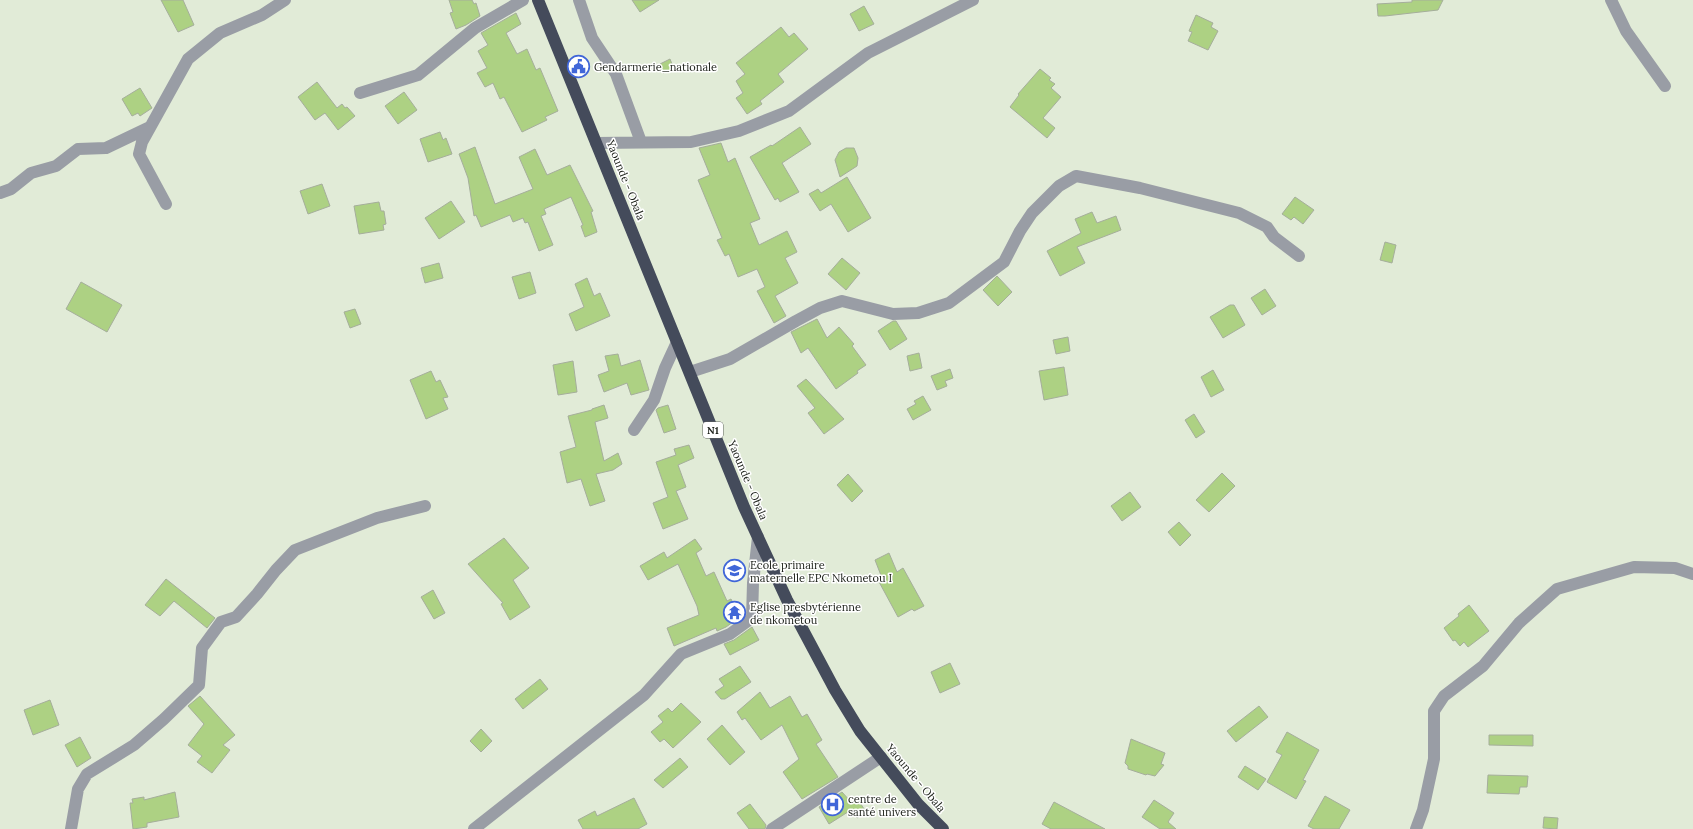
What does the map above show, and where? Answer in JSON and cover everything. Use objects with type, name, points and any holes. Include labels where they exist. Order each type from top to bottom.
[{"type":"highway","name":"Yaounde - Obala","points":[[538,0],[744,507],[787,600],[835,690],[860,731],[918,804],[943,829]]},
{"type":"street","points":[[166,204],[139,154],[142,142],[188,59],[220,33],[262,16],[285,0]]},
{"type":"street","points":[[360,93],[418,75],[475,28],[523,0]]},
{"type":"street","points":[[579,0],[592,38],[616,74],[641,142]]},
{"type":"street","points":[[596,143],[691,142],[739,131],[789,111],[868,54],[973,0]]},
{"type":"street","points":[[1611,0],[1626,31],[1665,86]]},
{"type":"street","points":[[0,193],[11,188],[31,173],[56,166],[78,149],[106,148],[150,127]]},
{"type":"street","points":[[690,372],[730,359],[820,308],[842,301],[893,314],[918,313],[949,303],[1004,262],[1020,231],[1032,213],[1059,186],[1076,176],[1140,188],[1239,213],[1267,227],[1274,237],[1299,256]]},
{"type":"street","points":[[634,430],[654,400],[665,368],[678,342]]},
{"type":"street","points":[[71,829],[78,789],[87,774],[134,745],[164,719],[199,685],[202,648],[221,622],[236,617],[295,550],[377,518],[425,506]]},
{"type":"street","points":[[474,829],[644,696],[681,654],[730,634],[752,618],[753,583],[758,537]]},
{"type":"street","points":[[1416,829],[1424,810],[1434,759],[1434,711],[1444,696],[1483,666],[1519,623],[1557,589],[1634,567],[1675,568],[1693,574]]},
{"type":"street","points":[[772,829],[881,758]]},
{"type":"building","points":[[161,0],[183,0],[194,25],[178,32]]},
{"type":"building","points":[[449,0],[472,0],[474,4],[476,3],[480,16],[466,25],[456,29],[450,13],[453,12]]},
{"type":"building","points":[[632,0],[659,0],[640,12]]},
{"type":"building","points":[[1412,0],[1443,0],[1438,10],[1378,16],[1377,4],[1412,2]]},
{"type":"building","points":[[864,6],[874,24],[859,31],[850,14]]},
{"type":"building","points":[[516,13],[521,24],[506,33],[517,54],[527,49],[536,70],[540,68],[558,111],[545,117],[547,120],[522,132],[504,97],[500,99],[493,83],[485,87],[477,73],[487,68],[478,51],[488,45],[481,33]]},
{"type":"building","points":[[1196,15],[1213,23],[1211,27],[1218,31],[1208,50],[1188,41],[1192,32],[1189,31]]},
{"type":"building","points":[[781,27],[789,37],[794,33],[808,49],[778,74],[784,82],[760,101],[762,104],[747,114],[736,98],[743,93],[736,81],[745,74],[736,63]]},
{"type":"building","points":[[670,59],[674,69],[663,73],[660,64]]},
{"type":"building","points":[[1040,69],[1051,78],[1049,80],[1055,84],[1051,88],[1061,97],[1043,118],[1055,128],[1047,138],[1010,107],[1019,95],[1018,94]]},
{"type":"building","points":[[317,82],[337,108],[342,104],[355,116],[338,130],[325,113],[315,120],[298,97]]},
{"type":"building","points":[[140,88],[152,108],[140,116],[138,113],[132,116],[122,99]]},
{"type":"building","points":[[404,92],[417,110],[398,124],[385,106]]},
{"type":"building","points":[[800,127],[811,144],[782,163],[799,192],[780,202],[778,198],[775,200],[750,157],[771,145],[772,146]]},
{"type":"building","points":[[440,132],[443,140],[446,138],[452,154],[428,162],[420,139]]},
{"type":"building","points":[[721,143],[728,162],[735,158],[760,219],[750,223],[759,245],[787,231],[797,252],[785,258],[798,283],[775,296],[786,316],[774,323],[757,291],[765,287],[757,269],[738,277],[729,254],[725,256],[717,240],[722,238],[698,180],[710,175],[699,148]]},
{"type":"building","points":[[475,147],[495,204],[533,189],[519,157],[535,149],[547,175],[570,165],[593,211],[591,212],[597,232],[585,237],[581,226],[583,225],[571,197],[544,209],[546,214],[541,216],[553,245],[539,251],[528,222],[525,223],[523,218],[513,222],[510,215],[481,227],[476,215],[474,216],[468,178],[459,154]]},
{"type":"building","points":[[846,148],[854,148],[858,158],[857,166],[840,177],[835,160],[839,152]]},
{"type":"building","points":[[847,177],[871,218],[848,232],[831,204],[820,211],[809,194],[818,189],[821,193]]},
{"type":"building","points":[[322,184],[330,206],[308,214],[300,191]]},
{"type":"building","points":[[1295,197],[1314,210],[1303,224],[1294,217],[1291,220],[1282,214]]},
{"type":"building","points":[[451,201],[465,222],[439,239],[425,218]]},
{"type":"building","points":[[379,202],[381,211],[384,211],[386,224],[383,225],[384,230],[359,234],[354,206]]},
{"type":"building","points":[[1092,212],[1097,223],[1116,216],[1121,230],[1077,247],[1085,263],[1060,276],[1047,251],[1081,233],[1075,219]]},
{"type":"building","points":[[1385,242],[1396,245],[1392,263],[1380,260]]},
{"type":"building","points":[[842,258],[860,273],[846,290],[828,274]]},
{"type":"building","points":[[439,263],[443,278],[425,283],[421,268]]},
{"type":"building","points":[[530,272],[536,293],[519,299],[512,277]]},
{"type":"building","points":[[997,276],[1012,292],[998,306],[983,290]]},
{"type":"building","points":[[587,278],[594,296],[600,293],[610,316],[576,331],[569,314],[584,307],[575,284]]},
{"type":"building","points":[[81,282],[122,305],[107,332],[66,309]]},
{"type":"building","points":[[1265,289],[1276,306],[1262,315],[1251,298]]},
{"type":"building","points":[[1230,305],[1234,305],[1245,325],[1223,338],[1210,317]]},
{"type":"building","points":[[355,309],[361,324],[350,328],[344,312]]},
{"type":"building","points":[[817,319],[827,338],[839,327],[854,344],[852,346],[866,365],[857,371],[858,373],[836,389],[808,348],[801,353],[791,332]]},
{"type":"building","points":[[893,321],[896,321],[907,339],[890,350],[878,331]]},
{"type":"building","points":[[1068,337],[1070,351],[1056,354],[1053,340]]},
{"type":"building","points":[[919,353],[922,368],[910,371],[907,356]]},
{"type":"building","points":[[618,354],[621,366],[640,360],[649,390],[631,395],[627,383],[604,392],[598,375],[609,371],[605,356]]},
{"type":"building","points":[[573,361],[577,392],[558,395],[553,365]]},
{"type":"building","points":[[1064,367],[1068,395],[1044,400],[1039,371]]},
{"type":"building","points":[[950,369],[953,378],[945,381],[947,386],[937,390],[931,376]]},
{"type":"building","points":[[1213,370],[1224,390],[1211,397],[1201,377]]},
{"type":"building","points":[[431,371],[436,382],[440,380],[448,397],[443,398],[448,409],[426,419],[410,380]]},
{"type":"building","points":[[806,379],[844,419],[824,434],[808,413],[815,408],[797,386]]},
{"type":"building","points":[[923,396],[931,410],[913,420],[907,409],[916,404],[914,401]]},
{"type":"building","points":[[604,405],[608,418],[595,422],[604,461],[618,453],[622,464],[613,470],[596,474],[605,501],[590,506],[581,479],[567,483],[560,452],[576,447],[568,416],[592,410]]},
{"type":"building","points":[[668,405],[676,429],[664,433],[656,410]]},
{"type":"building","points":[[1194,414],[1205,432],[1196,438],[1185,420]]},
{"type":"building","points":[[689,445],[694,458],[678,465],[686,487],[676,491],[688,519],[663,529],[653,503],[668,497],[656,462],[676,455],[674,449]]},
{"type":"building","points":[[1222,473],[1235,486],[1209,512],[1196,500]]},
{"type":"building","points":[[848,474],[863,491],[852,502],[837,485]]},
{"type":"building","points":[[1130,492],[1141,507],[1122,521],[1111,506]]},
{"type":"building","points":[[1179,522],[1191,535],[1180,546],[1168,532]]},
{"type":"building","points":[[504,538],[529,568],[513,580],[530,607],[510,620],[501,604],[503,603],[468,564]]},
{"type":"building","points":[[695,539],[702,549],[696,553],[706,576],[714,572],[727,601],[731,599],[740,617],[726,627],[717,631],[716,628],[674,646],[667,628],[699,615],[697,606],[678,564],[648,580],[640,566],[664,552],[667,558]]},
{"type":"building","points":[[889,553],[897,572],[903,568],[924,606],[914,611],[912,609],[898,617],[878,580],[882,578],[875,560]]},
{"type":"building","points":[[166,579],[215,618],[207,628],[174,601],[160,616],[145,605]]},
{"type":"building","points":[[433,590],[445,613],[434,619],[421,597]]},
{"type":"building","points":[[1469,605],[1489,631],[1468,647],[1464,642],[1460,646],[1455,640],[1453,641],[1444,628],[1459,616],[1458,614]]},
{"type":"building","points":[[752,627],[759,640],[730,655],[724,644],[734,640]]},
{"type":"building","points":[[950,663],[960,684],[940,693],[931,672]]},
{"type":"building","points":[[740,666],[751,682],[725,699],[721,699],[715,692],[724,686],[719,679]]},
{"type":"building","points":[[540,679],[548,689],[523,709],[515,699]]},
{"type":"building","points":[[760,692],[770,708],[790,696],[802,717],[807,714],[822,740],[816,744],[838,777],[802,799],[783,772],[799,759],[782,725],[761,740],[745,718],[742,720],[737,712]]},
{"type":"building","points":[[200,696],[235,735],[223,745],[230,750],[212,773],[197,762],[202,756],[188,745],[204,724],[188,706]]},
{"type":"building","points":[[50,700],[59,725],[33,735],[24,710]]},
{"type":"building","points":[[681,703],[701,722],[673,748],[664,739],[660,742],[651,732],[663,722],[658,716],[668,708],[672,712]]},
{"type":"building","points":[[1259,706],[1268,717],[1236,742],[1227,731]]},
{"type":"building","points":[[722,725],[745,752],[730,765],[707,739]]},
{"type":"building","points":[[481,729],[492,741],[481,752],[470,741]]},
{"type":"building","points":[[1287,732],[1319,750],[1303,780],[1306,781],[1296,799],[1267,782],[1282,755],[1276,752]]},
{"type":"building","points":[[1489,735],[1533,735],[1533,746],[1489,745]]},
{"type":"building","points":[[80,737],[91,758],[77,767],[65,745]]},
{"type":"building","points":[[1131,739],[1165,753],[1161,764],[1164,765],[1155,776],[1146,775],[1128,769],[1128,766],[1125,763]]},
{"type":"building","points":[[680,758],[688,767],[663,788],[654,780]]},
{"type":"building","points":[[1245,766],[1266,779],[1258,790],[1238,777]]},
{"type":"building","points":[[1488,775],[1528,776],[1527,787],[1520,787],[1519,794],[1487,793]]},
{"type":"building","points":[[175,792],[179,817],[147,823],[147,827],[133,829],[130,803],[133,803],[132,799],[144,797],[144,800]]},
{"type":"building","points":[[842,792],[851,802],[857,798],[866,812],[857,818],[851,810],[829,824],[819,807]]},
{"type":"building","points":[[1325,796],[1350,810],[1339,829],[1314,829],[1308,826]]},
{"type":"building","points":[[634,798],[647,824],[638,829],[583,829],[578,820],[595,811],[597,816]]},
{"type":"building","points":[[1154,800],[1174,813],[1168,822],[1176,829],[1160,829],[1142,817]]},
{"type":"building","points":[[1054,802],[1105,829],[1051,829],[1042,824]]},
{"type":"building","points":[[750,804],[766,825],[765,829],[749,829],[737,813]]},
{"type":"building","points":[[1544,817],[1558,818],[1557,829],[1543,828]]},
{"type":"place","name":"Gendarmerie_nationale","points":[[578,67]]},
{"type":"place","name":"Ecole primaire maternelle EPC Nkometou I","points":[[735,571]]},
{"type":"place","name":"Eglise presbytérienne de nkometou","points":[[734,613]]},
{"type":"place","name":"centre de santé univers","points":[[833,805]]}]
